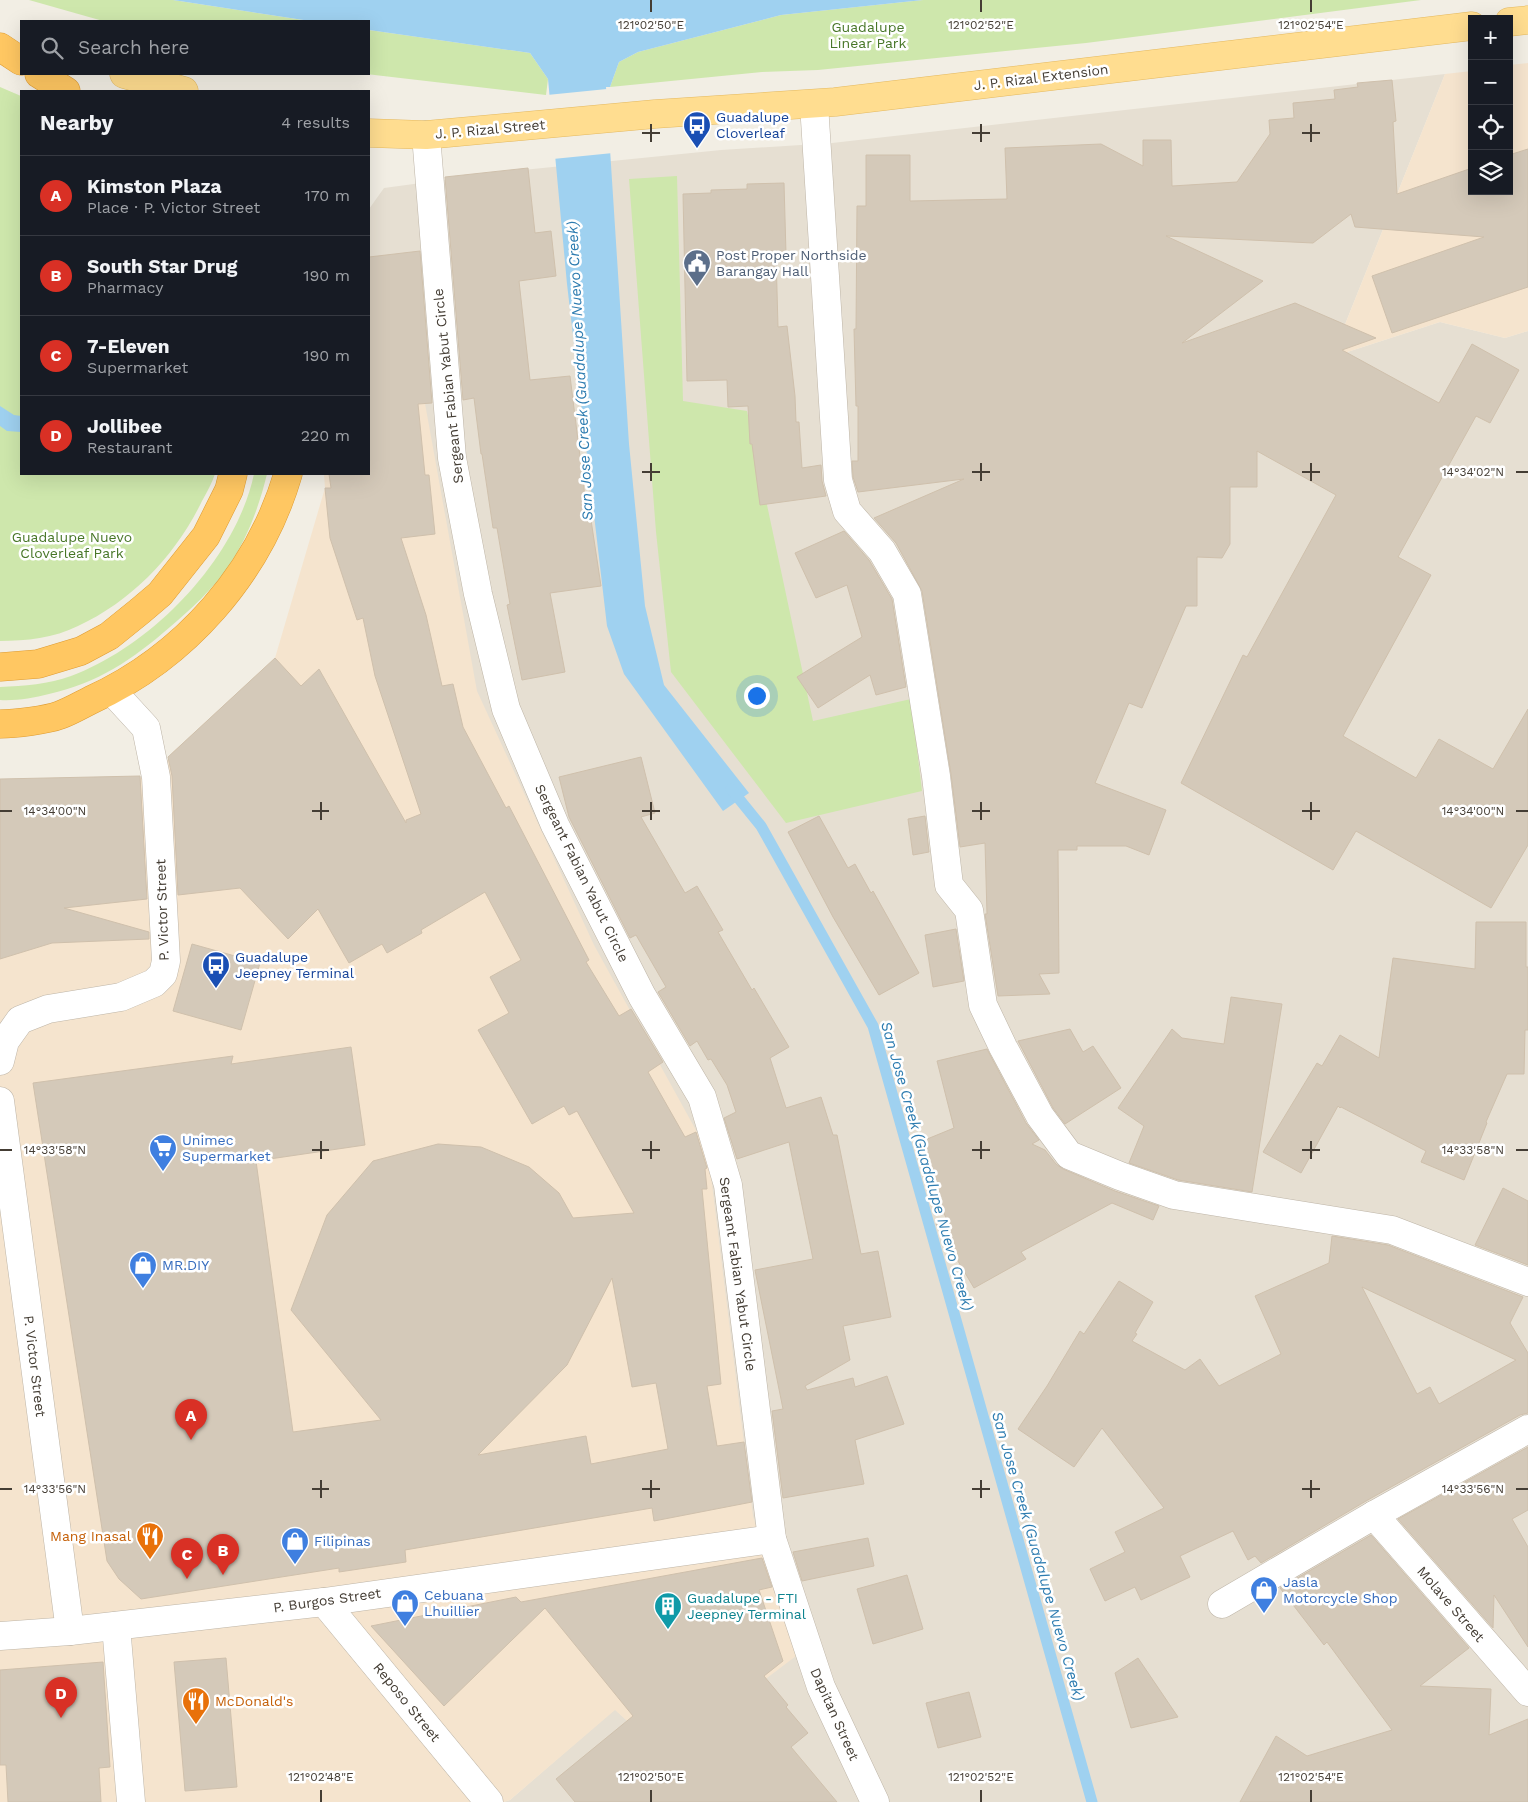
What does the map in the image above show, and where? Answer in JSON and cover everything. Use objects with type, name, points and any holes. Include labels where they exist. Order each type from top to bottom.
[{"type":"highway","points":[[0,47],[20,60]]},
{"type":"highway","points":[[41,75],[64,90]]},
{"type":"highway","points":[[0,667],[38,664],[81,651],[109,636],[140,611],[160,594],[206,536],[229,490],[233,475]]},
{"type":"highway","points":[[0,724],[58,716],[112,691],[146,670],[177,646],[205,619],[230,588],[252,556],[270,521],[288,475]]},
{"type":"main road","points":[[1513,22],[1528,20]]},
{"type":"main road","name":"J. P. Rizal Extension","points":[[610,119],[655,114],[814,104],[1468,26]]},
{"type":"main road","points":[[0,40],[20,46]]},
{"type":"main road","points":[[128,75],[180,90]]},
{"type":"main road","name":"J. P. Rizal Street","points":[[370,133],[426,135],[610,119]]},
{"type":"street","points":[[814,104],[838,480],[847,511],[882,552],[907,594],[936,776],[950,885],[969,910],[983,1005],[1040,1116],[1069,1155],[1174,1195],[1392,1230],[1528,1282]]},
{"type":"street","name":"Sergeant Fabian Yabut Circle","points":[[426,135],[452,458],[478,594],[506,709],[555,825],[642,996],[702,1098],[728,1185],[772,1539]]},
{"type":"street","name":"P. Victor Street","points":[[0,1061],[5,1041],[20,1020],[48,1009],[121,997],[154,983],[163,974],[166,961],[156,777],[146,728],[112,691]]},
{"type":"street","name":"P. Victor Street","points":[[0,1101],[70,1631]]},
{"type":"street","points":[[1222,1604],[1374,1515],[1528,1429]]},
{"type":"street","name":"Molave Street","points":[[1374,1515],[1528,1692]]},
{"type":"street","name":"P. Burgos Street","points":[[0,1636],[70,1631],[324,1602],[772,1539]]},
{"type":"street","name":"Dapitan Street","points":[[772,1539],[820,1687],[875,1802]]},
{"type":"street","name":"Reposo Street","points":[[324,1602],[489,1802]]},
{"type":"street","points":[[116,1626],[132,1802]]},
{"type":"shaded area","points":[[1528,63],[1528,331],[1505,338],[1440,322],[1332,357],[1445,74],[1468,71],[1468,195],[1513,195],[1513,65]]},
{"type":"shaded area","points":[[1445,74],[1332,357],[1440,322],[1505,338],[1528,331],[1528,1802],[503,1802],[510,1800],[615,1709],[672,1764],[369,475],[370,208],[384,188],[503,172],[721,150],[832,143]]},
{"type":"shaded area","points":[[398,254],[477,691],[594,945],[708,1152],[753,1516],[796,1656],[665,1755],[615,1710],[510,1800],[504,1802],[0,1802],[0,780],[156,777],[173,752],[275,658],[325,488],[324,475],[370,475],[370,257]]},
{"type":"green space","points":[[29,0],[173,0],[303,20],[99,20]]},
{"type":"green space","name":"Guadalupe Linear Park","points":[[923,0],[1421,0],[1086,43],[818,70],[762,72],[610,87],[619,62],[638,52],[781,15]]},
{"type":"green space","points":[[370,30],[530,53],[548,79],[546,95],[370,74]]},
{"type":"green space","name":"Guadalupe Nuevo Cloverleaf Park","points":[[0,87],[20,96],[20,475],[215,475],[191,521],[166,558],[134,590],[116,604],[98,616],[69,630],[50,636],[0,641]]},
{"type":"green space","points":[[677,176],[683,401],[747,411],[813,721],[911,699],[922,791],[786,823],[671,672],[656,532],[629,179]]},
{"type":"green space","points":[[254,475],[267,475],[247,534],[228,567],[186,613],[156,639],[114,669],[83,684],[31,698],[0,700],[0,687],[36,684],[71,676],[101,662],[131,644],[160,621],[186,596],[210,567],[229,537],[244,506]]},
{"type":"water","points":[[173,0],[923,0],[781,15],[638,52],[619,62],[610,87],[606,87],[629,444],[645,606],[664,685],[749,793],[723,811],[624,674],[607,626],[567,284],[548,79],[530,53],[370,30],[370,20],[303,20]]},
{"type":"water","points":[[0,406],[14,415],[20,416],[20,432],[7,431],[0,426]]},
{"type":"pier","points":[[607,89],[613,153],[553,159],[547,95]]},
{"type":"building","points":[[1392,80],[1396,121],[1393,122],[1397,194],[1468,169],[1468,195],[1513,195],[1513,154],[1528,149],[1528,287],[1392,333],[1372,276],[1484,237],[1355,227],[1351,214],[1313,243],[1166,236],[1263,281],[1182,343],[1295,303],[1376,338],[1342,350],[1439,403],[1472,344],[1519,370],[1490,423],[1476,416],[1398,557],[1431,575],[1343,736],[1416,778],[1439,739],[1493,769],[1528,709],[1528,845],[1491,908],[1356,831],[1333,870],[1181,783],[1243,655],[1247,657],[1336,495],[1257,451],[1257,487],[1230,487],[1230,544],[1222,558],[1197,557],[1197,606],[1186,606],[1142,708],[1129,703],[1095,783],[1166,810],[1149,855],[1126,846],[1077,846],[1077,850],[1058,850],[1059,973],[1039,974],[1050,994],[998,996],[985,914],[987,914],[985,843],[960,847],[951,774],[922,591],[896,543],[874,518],[964,479],[858,492],[853,477],[852,461],[858,461],[858,406],[856,406],[854,329],[856,329],[857,206],[866,206],[866,155],[910,155],[910,201],[1007,199],[1005,148],[1101,144],[1143,166],[1143,140],[1171,140],[1172,186],[1237,182],[1270,134],[1269,120],[1294,118],[1293,103],[1335,99],[1334,90],[1358,87],[1357,83]]},
{"type":"building","points":[[528,168],[535,233],[551,231],[556,276],[519,281],[530,380],[570,376],[588,521],[591,520],[601,586],[550,593],[565,672],[522,680],[507,605],[510,604],[497,528],[493,528],[474,398],[463,400],[445,177]]},
{"type":"building","points":[[784,183],[786,254],[776,254],[778,327],[787,326],[796,422],[799,422],[802,468],[821,465],[822,481],[826,496],[760,505],[752,444],[750,444],[748,406],[728,407],[727,380],[687,381],[683,194],[711,193],[711,190],[747,189],[747,184]]},
{"type":"building","points":[[420,251],[432,403],[418,404],[425,475],[429,475],[435,534],[401,538],[426,615],[442,686],[453,684],[463,727],[506,808],[509,806],[589,960],[586,962],[619,1016],[631,1009],[663,1062],[648,1072],[685,1137],[696,1132],[707,1168],[705,1169],[707,1189],[702,1189],[721,1384],[707,1386],[717,1446],[744,1442],[752,1502],[654,1521],[652,1508],[405,1550],[406,1562],[339,1572],[339,1568],[141,1599],[119,1579],[107,1561],[33,1083],[233,1056],[231,1064],[351,1047],[365,1145],[256,1161],[293,1432],[381,1420],[291,1310],[327,1215],[373,1161],[438,1144],[481,1147],[529,1167],[559,1193],[573,1218],[634,1213],[577,1111],[569,1115],[564,1106],[532,1124],[478,1030],[509,1013],[490,977],[521,960],[485,892],[421,930],[422,933],[387,953],[382,944],[349,963],[318,909],[288,939],[240,888],[178,895],[172,776],[168,757],[275,658],[301,686],[319,669],[406,823],[406,820],[421,814],[375,676],[363,618],[357,620],[330,538],[325,488],[331,488],[329,475],[370,475],[370,257]],"holes":[[[612,1278],[632,1387],[656,1383],[668,1449],[591,1464],[586,1436],[478,1455],[567,1365]]]},
{"type":"building","points":[[844,531],[869,560],[892,599],[906,687],[876,695],[870,675],[818,708],[797,677],[862,637],[847,585],[816,598],[795,553]]},
{"type":"building","points":[[641,757],[655,813],[641,817],[685,893],[697,886],[723,930],[718,932],[752,990],[754,988],[789,1047],[770,1058],[786,1108],[821,1097],[833,1135],[837,1135],[861,1254],[878,1251],[891,1317],[843,1326],[850,1360],[805,1386],[807,1390],[853,1378],[855,1387],[887,1376],[904,1424],[855,1440],[864,1484],[783,1498],[772,1411],[783,1409],[755,1270],[813,1259],[789,1142],[737,1159],[724,1118],[736,1112],[727,1085],[711,1059],[708,1060],[697,1041],[690,1046],[658,992],[666,987],[636,935],[630,938],[569,817],[559,777]]},
{"type":"building","points":[[140,776],[147,899],[64,908],[149,932],[149,939],[52,943],[0,959],[0,779]]},
{"type":"building","points":[[819,816],[848,868],[855,864],[871,893],[873,891],[919,973],[879,995],[833,917],[788,832]]},
{"type":"building","points":[[925,816],[929,852],[913,855],[908,819]]},
{"type":"building","points":[[1476,922],[1526,922],[1528,1030],[1525,1030],[1524,1074],[1507,1074],[1464,1180],[1421,1162],[1426,1151],[1338,1106],[1301,1173],[1263,1152],[1317,1063],[1322,1066],[1340,1035],[1379,1058],[1393,958],[1475,969]]},
{"type":"building","points":[[956,929],[964,981],[933,987],[925,935]]},
{"type":"building","name":"Guadalupe Jeepney Terminal","points":[[192,944],[260,963],[241,1030],[173,1011]]},
{"type":"building","points":[[1231,997],[1282,1004],[1252,1192],[1178,1180],[1129,1163],[1144,1126],[1118,1108],[1172,1029],[1182,1038],[1224,1044]]},
{"type":"building","points":[[1070,1029],[1083,1052],[1093,1046],[1121,1088],[1065,1124],[1053,1108],[1018,1041]]},
{"type":"building","points":[[987,1049],[1026,1123],[1039,1140],[1032,1144],[1045,1150],[1056,1164],[1063,1169],[1115,1191],[1159,1206],[1153,1220],[1112,1203],[1021,1252],[1026,1259],[974,1288],[936,1224],[946,1218],[915,1144],[954,1128],[937,1061]]},
{"type":"building","points":[[1503,1188],[1528,1201],[1528,1265],[1475,1245]]},
{"type":"building","points":[[1332,1236],[1388,1245],[1523,1297],[1510,1323],[1528,1353],[1528,1413],[1520,1415],[1366,1501],[1261,1563],[1255,1556],[1248,1560],[1233,1531],[1180,1556],[1190,1577],[1141,1600],[1135,1587],[1105,1601],[1090,1569],[1125,1552],[1115,1532],[1164,1508],[1102,1428],[1074,1467],[1018,1429],[1047,1386],[1080,1331],[1084,1334],[1119,1281],[1153,1302],[1132,1341],[1185,1370],[1200,1359],[1219,1386],[1281,1354],[1255,1296],[1329,1263]],"holes":[[[1362,1287],[1516,1360],[1439,1404],[1430,1387],[1417,1394]]]},
{"type":"building","points":[[1528,1447],[1528,1510],[1512,1519],[1528,1547],[1528,1647],[1494,1595],[1493,1628],[1398,1519]]},
{"type":"building","points":[[1371,1535],[1469,1648],[1420,1686],[1491,1689],[1489,1735],[1528,1719],[1528,1802],[1240,1802],[1276,1736],[1307,1756],[1392,1730],[1327,1642],[1324,1645],[1280,1588]]},
{"type":"building","points":[[868,1538],[874,1566],[802,1581],[793,1552]]},
{"type":"building","points":[[762,1558],[772,1587],[759,1590],[783,1661],[764,1676],[788,1705],[786,1707],[808,1733],[791,1747],[837,1802],[575,1802],[556,1779],[633,1716],[545,1608],[444,1706],[371,1626],[516,1597],[521,1602]]},
{"type":"building","points":[[907,1575],[923,1629],[873,1644],[857,1589]]},
{"type":"building","points":[[226,1658],[237,1787],[185,1791],[174,1662]]},
{"type":"building","points":[[1138,1658],[1178,1717],[1131,1728],[1115,1673]]},
{"type":"building","points":[[103,1662],[110,1767],[99,1768],[101,1802],[8,1802],[6,1765],[0,1765],[0,1670]]},
{"type":"building","points":[[969,1692],[981,1737],[938,1748],[926,1703]]},
{"type":"waterway","name":"San Jose Creek (Guadalupe Nuevo Creek)","points":[[731,789],[761,826],[873,1026],[1092,1802]]},
{"type":"place","name":"Guadalupe Cloverleaf","points":[[697,149]]},
{"type":"place","name":"Post Proper Northside Barangay Hall","points":[[697,287]]},
{"type":"place","name":"Guadalupe Jeepney Terminal","points":[[216,989]]},
{"type":"place","name":"Unimec Supermarket","points":[[163,1172]]},
{"type":"place","name":"MR.DIY","points":[[143,1289]]},
{"type":"place","name":"Kimston Plaza","points":[[191,1440]]},
{"type":"place","name":"Mang Inasal","points":[[150,1560]]},
{"type":"place","name":"Filipinas","points":[[295,1565]]},
{"type":"place","name":"South Star Drug","points":[[223,1575]]},
{"type":"place","name":"7-Eleven","points":[[187,1579]]},
{"type":"place","name":"Jasla Motorcycle Shop","points":[[1264,1614]]},
{"type":"place","name":"Cebuana Lhuillier","points":[[405,1627]]},
{"type":"place","name":"Guadalupe - FTI Jeepney Terminal","points":[[668,1630]]},
{"type":"place","name":"Jollibee","points":[[61,1718]]},
{"type":"place","name":"McDonald's","points":[[196,1725]]}]
